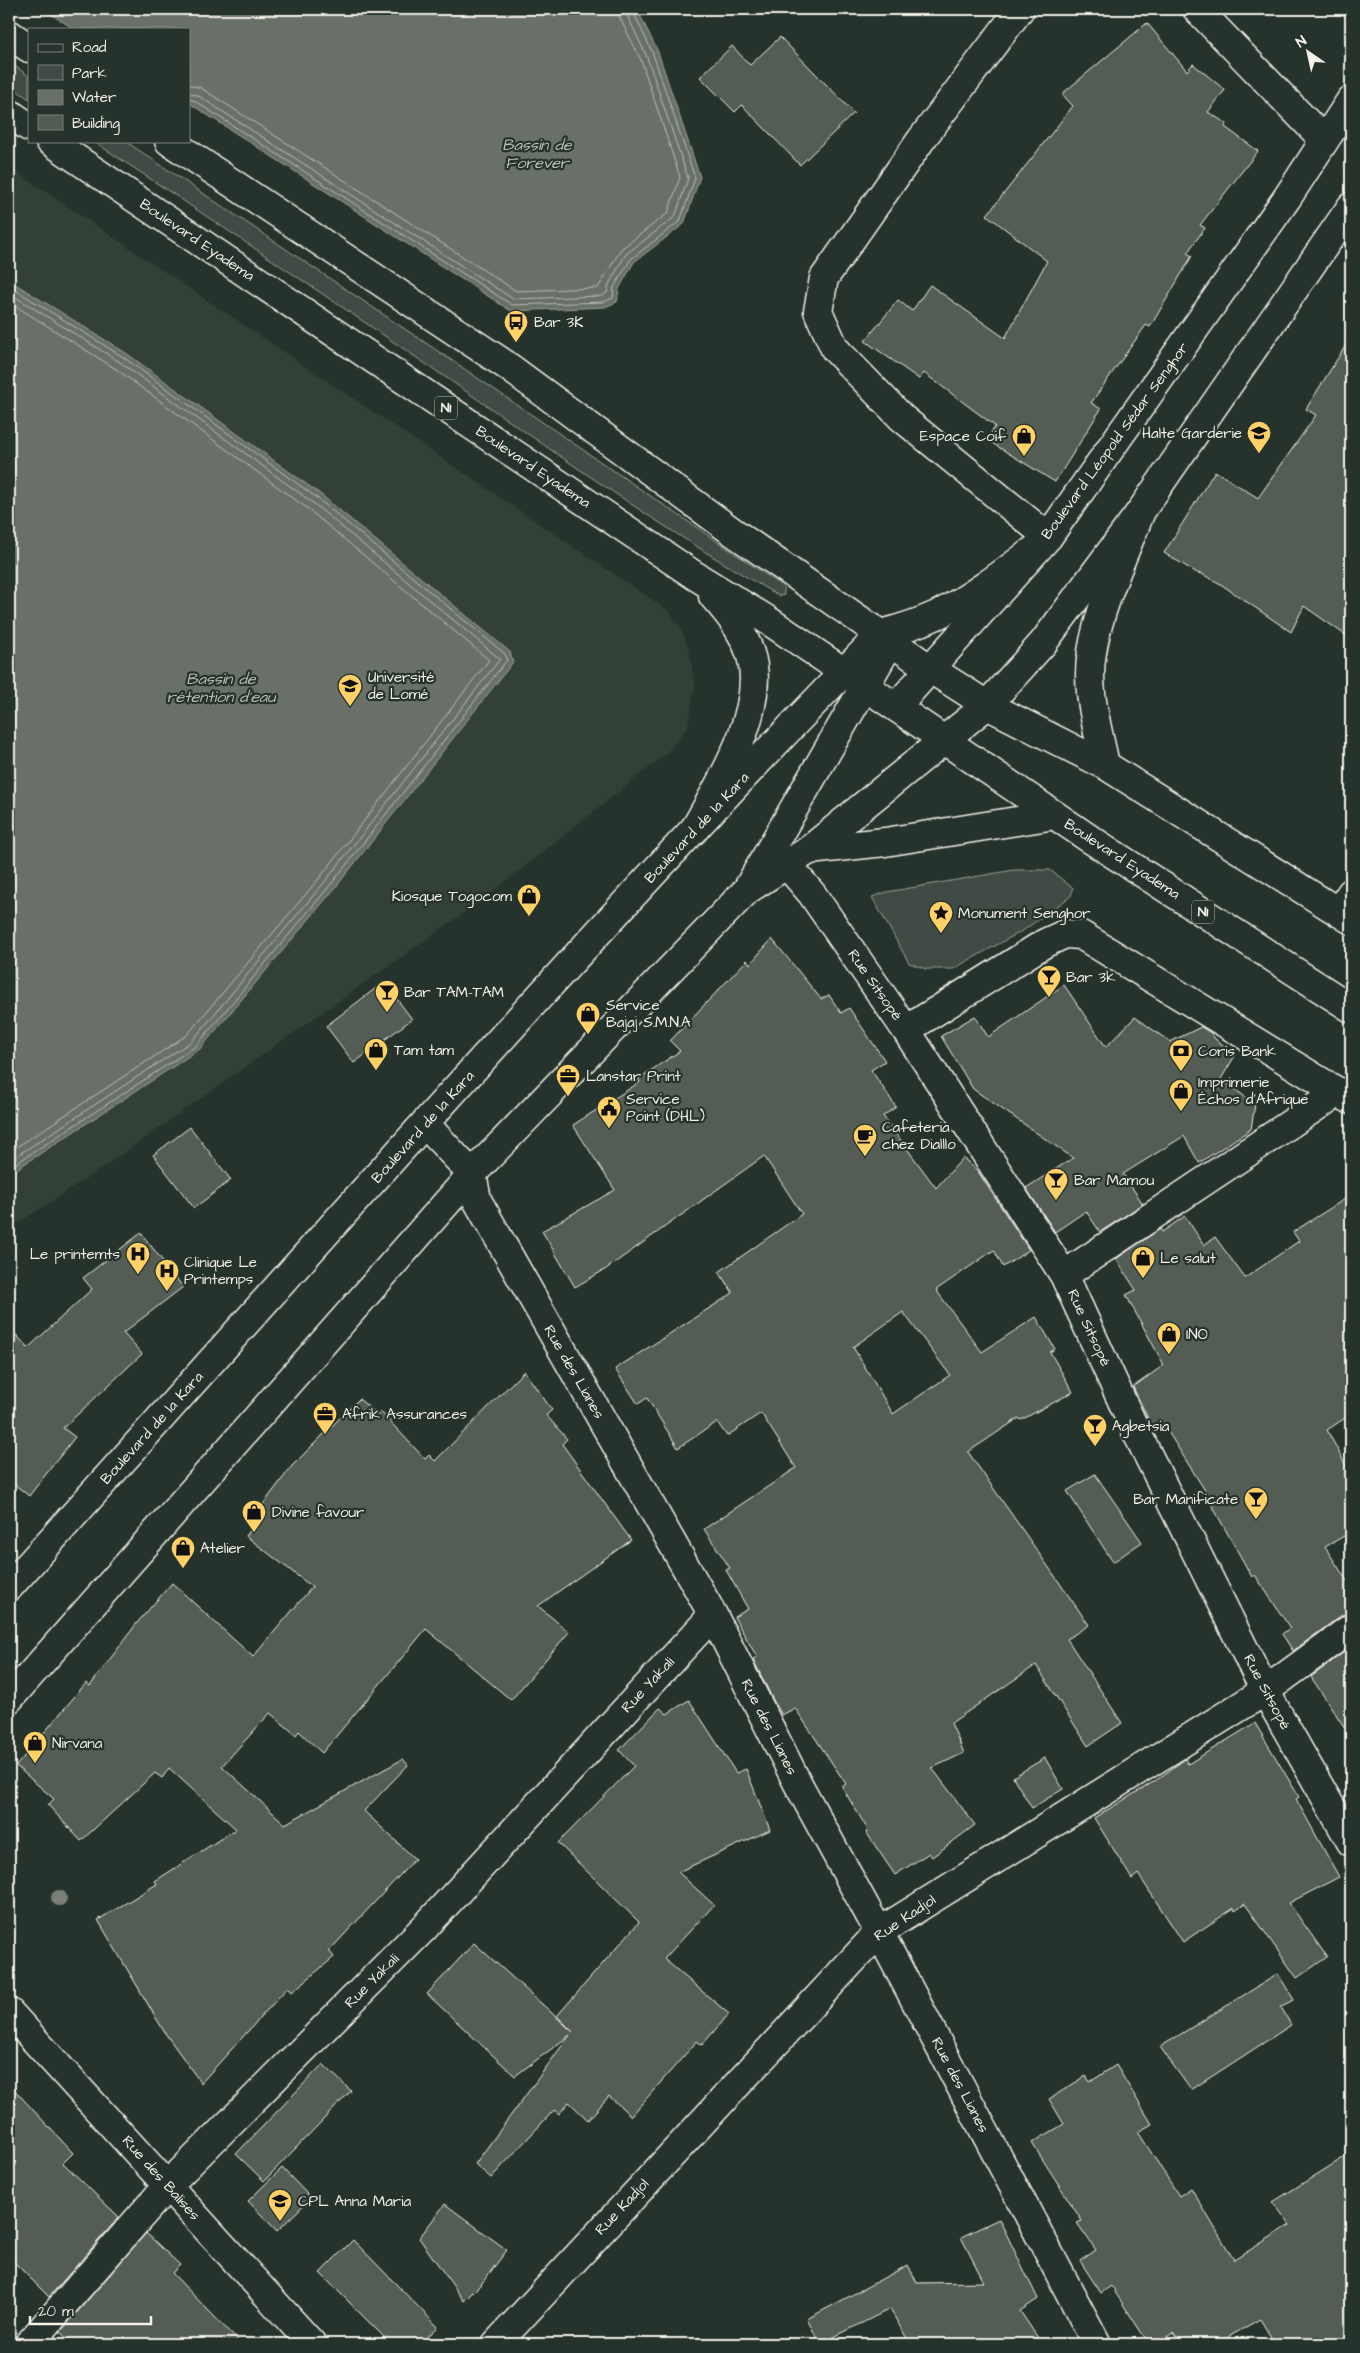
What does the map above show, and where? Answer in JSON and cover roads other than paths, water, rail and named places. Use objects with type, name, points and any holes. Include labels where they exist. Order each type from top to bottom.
[{"type":"main road","points":[[789,854],[854,680],[886,638],[939,614],[983,587],[1043,542],[902,418],[835,349],[818,311],[824,278],[921,140],[1020,9]]},
{"type":"main road","points":[[1197,9],[1324,140]]},
{"type":"main road","points":[[9,34],[28,47]]},
{"type":"main road","name":"Boulevard Léopold Sédar Senghor","points":[[929,668],[1043,542],[1287,198],[1351,100]]},
{"type":"main road","points":[[9,113],[28,126]]},
{"type":"main road","name":"Boulevard Eyadema","points":[[51,142],[694,575],[769,621],[854,680],[945,739],[1087,837],[1351,1008]]},
{"type":"main road","points":[[171,142],[506,365],[733,532],[929,668],[987,705],[1105,765],[1347,908]]},
{"type":"main road","points":[[9,1699],[472,1174],[747,890],[789,854],[945,739],[987,705],[1043,643],[1141,511],[1351,208]]},
{"type":"main road","points":[[1105,765],[1091,690],[1092,652],[1104,610],[1141,511]]},
{"type":"main road","points":[[694,575],[737,624],[751,654],[754,694],[742,739],[694,830]]},
{"type":"main road","points":[[896,707],[929,668]]},
{"type":"main road","name":"Boulevard de la Kara","points":[[9,1587],[425,1124],[694,830],[854,680]]},
{"type":"main road","points":[[789,854],[885,842],[1056,815]]},
{"type":"main road","name":"Rue Sitsopé","points":[[789,854],[812,894],[906,1030],[1064,1275],[1133,1425],[1265,1691],[1351,1842]]},
{"type":"main road","points":[[906,1030],[1045,943],[1065,934],[1081,935],[1345,1096],[1064,1275]]},
{"type":"main road","points":[[425,1124],[472,1174]]},
{"type":"main road","name":"Rue des Lianes","points":[[472,1174],[477,1200],[712,1615],[797,1782],[879,1932],[1097,2344]]},
{"type":"main road","name":"Rue Yakali","points":[[29,2344],[168,2185],[425,1927],[712,1615]]},
{"type":"main road","name":"Rue Kadjol","points":[[496,2344],[879,1932],[1265,1691],[1351,1628]]},
{"type":"main road","name":"Rue des Balises","points":[[9,2012],[312,2344]]},
{"type":"water","name":"Bassin de Forever","points":[[43,9],[637,9],[658,52],[700,177],[684,224],[634,262],[619,289],[617,302],[605,307],[511,311],[190,104],[190,28],[72,28]]},
{"type":"water","name":"Bassin de rétention d'eau","points":[[9,280],[126,353],[320,494],[510,652],[513,662],[336,887],[200,1049],[9,1174]]},
{"type":"place","name":"Bar 3K","points":[[516,343]]},
{"type":"place","name":"Halte Garderie","points":[[1259,454]]},
{"type":"place","name":"Espace Coif","points":[[1024,457]]},
{"type":"place","name":"Université de Lomé","points":[[350,707]]},
{"type":"place","name":"Kiosque Togocom","points":[[529,917]]},
{"type":"place","name":"Monument Senghor","points":[[941,934]]},
{"type":"place","name":"Bar 3k","points":[[1049,998]]},
{"type":"place","name":"Bar TAM-TAM","points":[[387,1013]]},
{"type":"place","name":"Service Bajaj S.M.N.A","points":[[588,1035]]},
{"type":"place","name":"Tam tam","points":[[376,1071]]},
{"type":"place","name":"Coris Bank","points":[[1181,1072]]},
{"type":"place","name":"Lanstar Print","points":[[568,1097]]},
{"type":"place","name":"Imprimerie Échos d'Afrique","points":[[1181,1112]]},
{"type":"place","name":"Service Point (DHL)","points":[[609,1129]]},
{"type":"place","name":"Cafeteria chez Dialllo","points":[[865,1157]]},
{"type":"place","name":"Bar Mamou","points":[[1056,1201]]},
{"type":"place","name":"Le printemts","points":[[138,1275]]},
{"type":"place","name":"Le salut","points":[[1143,1279]]},
{"type":"place","name":"Clinique Le Printemps","points":[[167,1292]]},
{"type":"place","name":"INO","points":[[1169,1355]]},
{"type":"place","name":"Afrik Assurances","points":[[325,1435]]},
{"type":"place","name":"Agbetsia","points":[[1095,1447]]},
{"type":"place","name":"Bar Manificate","points":[[1256,1520]]},
{"type":"place","name":"Divine favour","points":[[254,1533]]},
{"type":"place","name":"Atelier","points":[[183,1569]]},
{"type":"place","name":"Nirvana","points":[[35,1764]]},
{"type":"place","name":"CPL Anna Maria","points":[[280,2222]]}]
